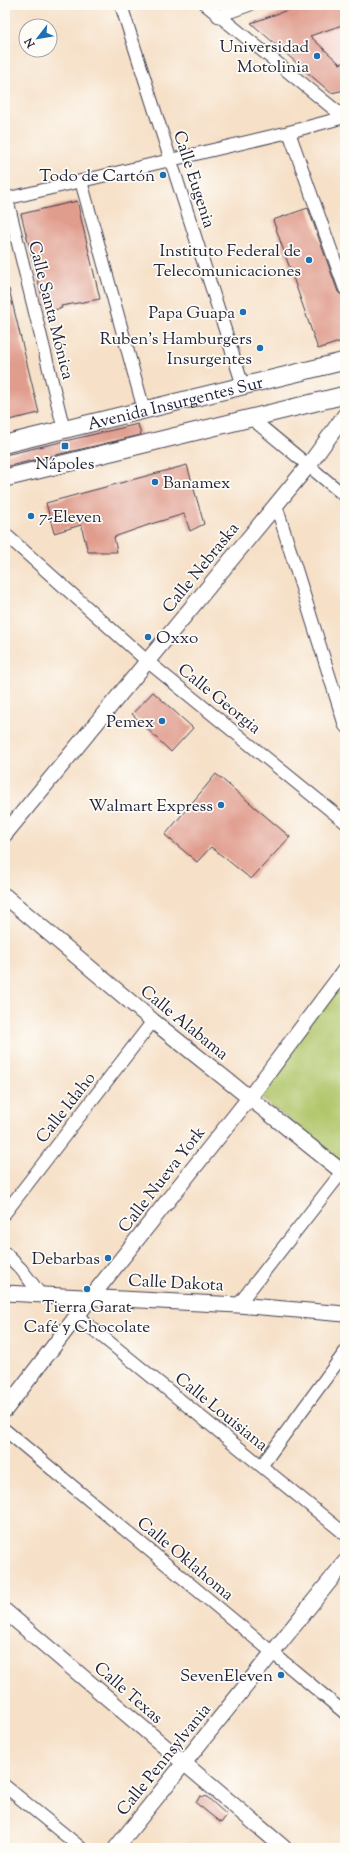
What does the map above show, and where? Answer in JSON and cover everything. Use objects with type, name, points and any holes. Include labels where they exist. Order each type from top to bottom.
[{"type":"main road","name":"Avenida Insurgentes Sur","points":[[5,444],[345,361]]},
{"type":"main road","name":"Avenida Insurgentes Sur","points":[[5,478],[345,395]]},
{"type":"street","name":"Calle Eugenia","points":[[121,5],[172,160],[243,386]]},
{"type":"street","points":[[206,5],[345,117]]},
{"type":"street","points":[[218,16],[249,5]]},
{"type":"street","points":[[6,199],[289,132],[345,117]]},
{"type":"street","points":[[289,132],[345,289]]},
{"type":"street","points":[[81,181],[144,410]]},
{"type":"street","name":"Calle Santa Mónica","points":[[6,199],[64,430]]},
{"type":"street","name":"Calle Nebraska","points":[[5,834],[308,466],[345,415]]},
{"type":"street","points":[[251,418],[345,496]]},
{"type":"street","points":[[276,505],[345,726]]},
{"type":"street","name":"Calle Georgia","points":[[5,534],[148,661],[345,822]]},
{"type":"street","name":"Calle Alabama","points":[[5,896],[153,1021],[344,1173]]},
{"type":"street","name":"Calle Nueva York","points":[[5,1410],[92,1296],[250,1097],[345,970]]},
{"type":"street","name":"Calle Idaho","points":[[5,1213],[153,1021]]},
{"type":"street","points":[[238,1305],[344,1173]]},
{"type":"street","points":[[5,1253],[21,1269],[41,1295]]},
{"type":"street","name":"Calle Dakota","points":[[5,1293],[92,1296],[238,1305],[345,1314]]},
{"type":"street","name":"Calle Louisiana","points":[[77,1316],[345,1534]]},
{"type":"street","points":[[262,1465],[345,1352]]},
{"type":"street","name":"Calle Oklahoma","points":[[5,1430],[345,1713]]},
{"type":"street","name":"Calle Pennsylvania","points":[[116,1848],[345,1562]]},
{"type":"street","name":"Calle Texas","points":[[5,1610],[183,1764],[284,1848]]},
{"type":"street","points":[[5,1786],[81,1848]]},
{"type":"shaded area","name":"Universidad Motolinia","points":[[302,5],[345,5],[345,90],[331,93],[251,23]]},
{"type":"green space","points":[[345,979],[345,1165],[254,1092]]},
{"type":"building","name":"Universidad Motolinia","points":[[302,5],[345,5],[345,24],[310,36],[340,64],[345,62],[345,90],[331,93],[251,23]]},
{"type":"building","points":[[77,201],[100,299],[61,306],[62,308],[46,312],[21,214]]},
{"type":"building","name":"Instituto Federal de Telecomunicaciones","points":[[308,208],[338,292],[343,296],[345,301],[345,340],[318,349],[273,220]]},
{"type":"building","points":[[9,289],[39,413],[5,421],[5,290]]},
{"type":"building","points":[[138,424],[141,435],[5,467],[5,455]]},
{"type":"building","points":[[187,465],[204,524],[190,531],[184,514],[151,524],[114,537],[117,552],[88,552],[81,525],[54,533],[46,503]]},
{"type":"building","name":"Pemex","points":[[153,692],[193,728],[171,752],[132,714]]},
{"type":"building","name":"Walmart Express","points":[[216,774],[290,837],[251,879],[211,847],[197,862],[165,835]]},
{"type":"building","points":[[200,1796],[207,1797],[227,1815],[221,1823],[196,1803]]},
{"type":"place","name":"Universidad Motolinia","points":[[317,56]]},
{"type":"place","name":"Todo de Cartón","points":[[163,175]]},
{"type":"place","name":"Instituto Federal de Telecomunicaciones","points":[[309,260]]},
{"type":"place","name":"Papa Guapa","points":[[243,312]]},
{"type":"place","name":"Ruben's Hamburgers Insurgentes","points":[[260,348]]},
{"type":"place","name":"Nápoles","points":[[65,446]]},
{"type":"place","name":"Banamex","points":[[155,482]]},
{"type":"place","name":"7-Eleven","points":[[31,516]]},
{"type":"place","name":"Oxxo","points":[[148,637]]},
{"type":"place","name":"Pemex","points":[[162,721]]},
{"type":"place","name":"Walmart Express","points":[[221,805]]},
{"type":"place","name":"Debarbas","points":[[108,1258]]},
{"type":"place","name":"Tierra Garat Café y Chocolate","points":[[87,1289]]},
{"type":"place","name":"SevenEleven","points":[[281,1675]]}]
